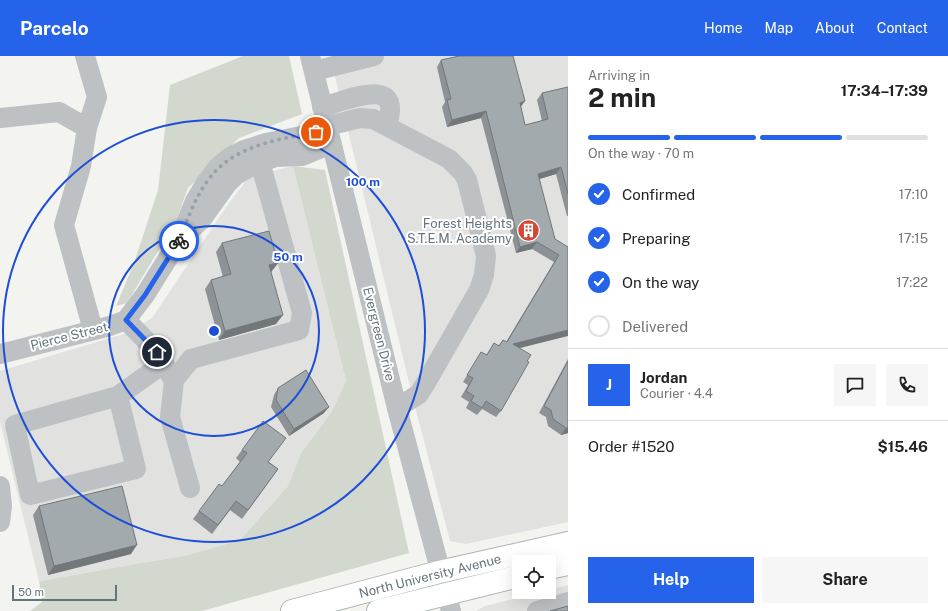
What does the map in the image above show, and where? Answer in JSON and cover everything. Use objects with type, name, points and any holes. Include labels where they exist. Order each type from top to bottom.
[{"type":"main road","name":"North University Avenue","points":[[292,611],[440,572],[568,543]]},
{"type":"main road","points":[[556,567],[568,564]]},
{"type":"main road","name":"North University Avenue","points":[[378,611],[449,603],[512,579]]},
{"type":"street","points":[[85,56],[97,97],[87,128],[81,166],[64,225],[93,330]]},
{"type":"street","points":[[316,81],[374,56]]},
{"type":"street","points":[[316,81],[368,94],[381,94],[389,99],[392,109],[387,125]]},
{"type":"street","points":[[289,137],[310,121],[316,106],[316,81]]},
{"type":"street","name":"Evergreen Drive","points":[[316,81],[398,408],[449,603]]},
{"type":"street","points":[[0,118],[59,112],[87,128]]},
{"type":"street","points":[[302,156],[319,149],[329,133],[367,118],[387,125],[449,159],[463,173],[467,180],[486,256],[486,266],[480,290],[418,394],[398,408]]},
{"type":"street","name":"Pierce Street","points":[[0,354],[126,320],[145,295],[178,242],[195,201],[205,184],[218,167],[230,157],[244,150],[289,137],[316,132],[329,133]]},
{"type":"street","points":[[178,242],[202,219],[227,184],[236,175],[260,162],[275,157],[317,156],[329,164],[339,174]]},
{"type":"street","points":[[118,396],[136,469],[30,495],[14,425],[118,396],[169,372],[191,359],[299,330],[302,313],[260,162]]},
{"type":"street","points":[[126,320],[157,352],[169,372],[170,417],[190,488]]},
{"type":"street","points":[[0,522],[2,506],[0,489],[28,486]]},
{"type":"street","points":[[538,611],[568,602]]},
{"type":"shaded area","points":[[243,56],[289,56],[302,114],[239,138],[188,188],[176,221],[127,303],[116,306],[134,263],[158,190],[170,85]]},
{"type":"shaded area","points":[[330,56],[568,56],[568,522],[466,544],[450,541],[413,399]]},
{"type":"shaded area","points":[[293,166],[346,381],[331,413],[301,453],[288,486],[240,540],[188,555],[39,581],[0,422],[0,371],[127,333],[152,318],[226,207],[249,177]]},
{"type":"shaded area","points":[[293,166],[325,170],[409,553],[202,611],[30,611],[42,602],[39,581],[188,555],[240,540],[288,486],[301,453],[331,413],[346,381]]},
{"type":"shaded area","points":[[568,585],[568,611],[476,611],[485,606],[512,599],[556,599],[556,588]]},
{"type":"building","name":"Forest Heights S.T.E.M. Academy","points":[[459,56],[513,56],[525,101],[520,103],[525,125],[548,119],[542,93],[568,87],[568,194],[561,167],[538,174],[555,239],[568,247],[568,330],[513,344],[531,355],[527,361],[529,362],[501,411],[486,401],[482,408],[471,401],[474,396],[466,391],[473,378],[467,375],[481,352],[487,355],[494,343],[499,346],[503,340],[507,342],[559,255],[537,242],[520,247],[486,111],[452,120],[447,100],[451,99],[441,60]]},
{"type":"building","points":[[269,231],[278,263],[269,265],[283,315],[225,331],[211,280],[231,274],[222,243]]},
{"type":"building","points":[[568,361],[568,428],[566,428],[553,419],[551,410],[544,406]]},
{"type":"building","points":[[306,370],[329,407],[294,429],[276,400],[278,388]]},
{"type":"building","points":[[263,421],[286,438],[268,462],[278,469],[248,510],[236,501],[218,525],[199,511],[219,484],[222,486],[247,453],[242,450]]},
{"type":"building","points":[[122,486],[137,545],[54,566],[39,506]]},
{"type":"building","points":[[568,606],[568,611],[550,611]]},
{"type":"way so far","points":[[179,241],[195,201],[205,184],[218,167],[230,157],[244,150],[266,143],[316,132]]},
{"type":"place","name":"Forest Heights S.T.E.M. Academy","points":[[528,230]]},
{"type":"route","points":[[157,352],[126,320],[145,295],[179,241]]}]
